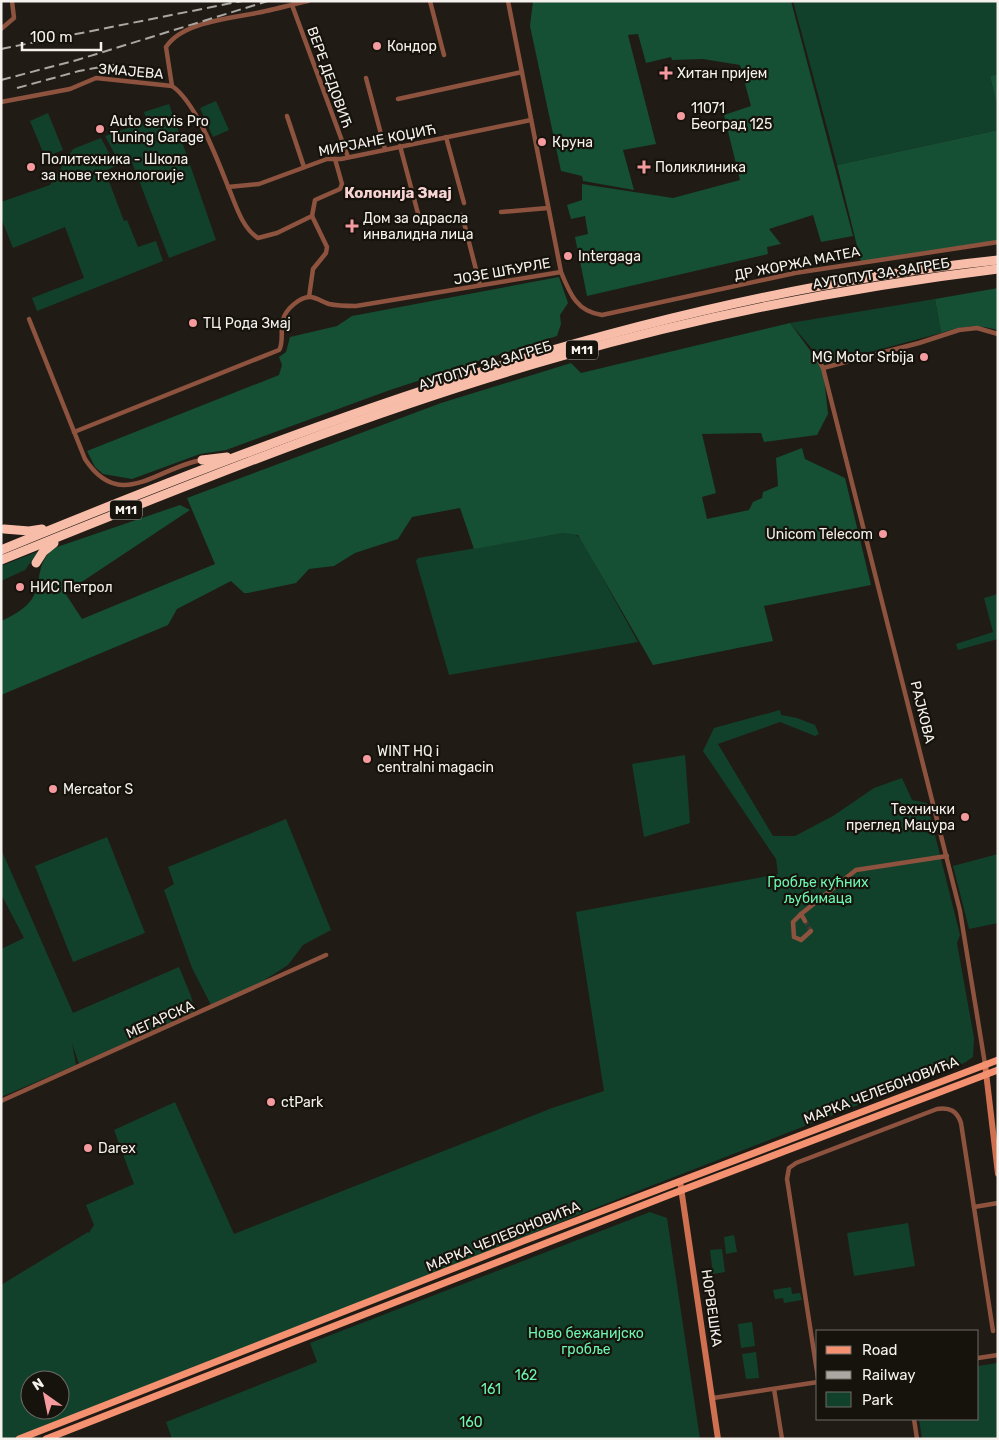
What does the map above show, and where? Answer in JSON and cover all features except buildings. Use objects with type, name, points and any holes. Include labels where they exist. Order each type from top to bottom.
[{"type":"highway","name":"АУТОПУТ ЗА ЗАГРЕБ","points":[[1,550],[242,455],[449,380],[617,331],[740,302],[825,285],[998,260]]},
{"type":"highway","name":"АУТОПУТ ЗА ЗАГРЕБ","points":[[1,560],[388,411],[568,354],[696,321],[794,301],[894,283],[998,269]]},
{"type":"highway","points":[[202,460],[242,455]]},
{"type":"highway","points":[[4,529],[30,531],[57,527]]},
{"type":"highway","points":[[36,563],[46,549],[67,534]]},
{"type":"main road","name":"МАРКА ЧЕЛЕБОНОВИЋА","points":[[19,1439],[680,1181],[998,1060]]},
{"type":"main road","points":[[985,1064],[998,1174]]},
{"type":"main road","name":"МАРКА ЧЕЛЕБОНОВИЋА","points":[[46,1439],[682,1190],[998,1070]]},
{"type":"main road","name":"НОРВЕШКА","points":[[680,1181],[718,1439]]},
{"type":"main road","points":[[461,1267],[464,1275]]},
{"type":"street","points":[[1,29],[11,23],[14,16],[12,1]]},
{"type":"street","points":[[308,1],[228,18],[194,28],[176,37],[166,47],[172,86],[193,108],[242,219],[258,238],[277,233],[312,216]]},
{"type":"street","points":[[430,1],[444,54]]},
{"type":"street","name":"ЈОЗЕ ШЋУРЛЕ","points":[[309,297],[334,305],[356,306],[561,272],[508,1]]},
{"type":"street","name":"ВЕРЕ ДЕДОВИЋ","points":[[292,5],[348,157]]},
{"type":"street","points":[[398,99],[522,72]]},
{"type":"street","name":"ЗМАЈЕВА","points":[[1,102],[70,89],[96,78],[172,86]]},
{"type":"street","points":[[366,78],[385,149]]},
{"type":"street","points":[[286,116],[304,167]]},
{"type":"street","name":"МИРЈАНЕ КОЏИЋ","points":[[228,187],[259,184],[327,159],[348,157],[531,120]]},
{"type":"street","points":[[446,137],[464,203]]},
{"type":"street","points":[[400,146],[420,221]]},
{"type":"street","points":[[74,432],[280,349],[282,322],[287,311],[301,300],[309,297],[313,269],[326,253],[327,247],[312,216],[315,200],[341,187],[335,159]]},
{"type":"street","points":[[501,212],[548,208]]},
{"type":"street","points":[[462,215],[480,286]]},
{"type":"street","name":"ДР ЖОРЖА МАТЕА","points":[[561,272],[579,307],[602,315],[795,273],[998,242]]},
{"type":"street","points":[[29,319],[85,459],[94,472],[102,479],[120,486],[139,484],[202,460]]},
{"type":"street","points":[[823,368],[919,343],[959,330],[977,328],[998,334]]},
{"type":"street","name":"РАЈКОВА","points":[[817,357],[823,368],[947,856],[965,934],[985,1064]]},
{"type":"street","points":[[811,931],[801,940],[794,937],[792,924],[801,914],[856,870],[947,856]]},
{"type":"street","points":[[801,914],[805,921]]},
{"type":"street","name":"МЕГАРСКА","points":[[1,1101],[326,955]]},
{"type":"street","points":[[816,1366],[786,1179],[789,1168],[937,1109],[946,1108],[954,1112],[961,1123],[993,1331]]},
{"type":"street","points":[[974,1207],[998,1203]]},
{"type":"street","points":[[979,1358],[998,1355]]},
{"type":"street","points":[[713,1398],[816,1382]]},
{"type":"street","points":[[774,1389],[782,1439]]},
{"type":"street","points":[[914,1420],[917,1439]]},
{"type":"green space","points":[[533,1],[791,1],[853,236],[821,242],[813,215],[769,229],[781,244],[767,247],[768,254],[587,296],[575,237],[588,234],[585,216],[571,219],[567,205],[582,200],[582,184],[673,198],[740,180],[724,115],[751,106],[740,65],[703,59],[672,60],[671,57],[646,63],[638,34],[628,35],[656,144],[623,150],[634,190],[583,181],[582,176],[561,171],[530,26]]},
{"type":"green space","points":[[793,1],[998,1],[998,74],[990,76],[998,111],[998,130],[837,165]]},
{"type":"green space","points":[[998,74],[998,111],[990,76]]},
{"type":"green space","points":[[216,101],[229,130],[213,137],[200,108]]},
{"type":"green space","points":[[169,104],[216,240],[169,258],[131,160],[120,164],[105,136],[147,121],[144,112]]},
{"type":"green space","points":[[48,113],[63,150],[45,157],[30,121]]},
{"type":"green space","points":[[998,130],[998,241],[861,262],[837,165]]},
{"type":"green space","points":[[101,138],[116,166],[105,171],[124,221],[127,220],[138,247],[156,241],[163,261],[37,311],[32,298],[84,278],[65,227],[13,248],[1,218],[1,202],[50,185],[73,149]]},
{"type":"green space","points":[[559,277],[568,303],[560,315],[561,324],[557,336],[390,390],[226,450],[200,454],[132,479],[103,474],[95,467],[87,451],[279,375],[282,365],[279,357],[286,352],[290,337],[337,326],[352,316]]},
{"type":"green space","points":[[998,288],[998,330],[969,327],[941,333],[935,299]]},
{"type":"green space","points":[[935,299],[941,333],[825,364],[790,323]]},
{"type":"green space","points":[[790,323],[823,368],[828,414],[817,435],[764,442],[761,433],[702,434],[716,493],[702,497],[707,519],[749,510],[753,502],[762,498],[763,492],[778,486],[776,458],[802,448],[805,459],[845,478],[871,585],[764,606],[773,641],[653,665],[578,535],[564,533],[474,549],[460,508],[412,517],[398,539],[355,553],[334,566],[309,569],[296,583],[244,593],[231,581],[177,609],[168,625],[1,695],[1,621],[18,612],[29,603],[38,585],[41,567],[46,557],[54,548],[180,505],[190,510],[65,593],[82,619],[215,564],[187,498],[441,403],[571,363],[581,373]]},
{"type":"green space","points":[[564,533],[574,533],[581,539],[638,642],[449,675],[416,561],[418,558]]},
{"type":"green space","points":[[39,551],[25,570],[1,581],[1,566]]},
{"type":"green space","points":[[998,594],[998,639],[958,650],[956,644],[993,632],[984,598]]},
{"type":"green space","name":"Гробље кућних љубимаца","points":[[780,710],[781,715],[797,718],[815,725],[819,734],[815,736],[780,722],[718,744],[773,836],[795,836],[833,816],[874,788],[902,778],[912,800],[927,803],[960,935],[957,943],[974,1038],[973,1057],[964,1063],[70,1417],[70,1370],[20,1370],[20,1420],[62,1420],[12,1439],[1,1439],[1,1285],[89,1233],[94,1225],[86,1205],[134,1184],[114,1130],[175,1102],[234,1234],[552,1108],[604,1091],[576,912],[778,874],[776,859],[703,751],[714,728]]},
{"type":"green space","points":[[685,755],[690,823],[644,837],[632,764]]},
{"type":"green space","points":[[286,819],[331,930],[303,945],[288,965],[260,983],[211,1005],[192,968],[164,890],[174,884],[168,867]]},
{"type":"green space","points":[[107,837],[145,933],[73,962],[35,866]]},
{"type":"green space","points":[[1,849],[73,1013],[179,967],[195,1011],[79,1064],[72,1043],[76,1065],[1,1097],[1,949],[24,938],[1,894]]},
{"type":"green space","points":[[998,854],[998,923],[969,929],[953,866]]},
{"type":"green space","name":"Ново бежанијско гробље","points":[[650,1212],[667,1218],[700,1439],[172,1439],[166,1422],[317,1362],[310,1343]]},
{"type":"green space","points":[[908,1223],[915,1266],[854,1276],[847,1233]]},
{"type":"green space","points":[[734,1235],[737,1252],[726,1254],[724,1237]]},
{"type":"green space","points":[[722,1249],[725,1272],[713,1274],[710,1250]]},
{"type":"green space","points":[[791,1287],[792,1294],[800,1293],[802,1300],[784,1303],[783,1298],[775,1299],[773,1290]]},
{"type":"green space","points":[[752,1322],[755,1346],[741,1348],[738,1324]]},
{"type":"green space","points":[[756,1352],[759,1378],[746,1379],[742,1354]]},
{"type":"green space","points":[[997,1363],[998,1439],[922,1439],[919,1420],[979,1420],[979,1366]]},
{"type":"tunnel","points":[[805,921],[811,931]]},
{"type":"railway","points":[[1,49],[242,1]]},
{"type":"railway","points":[[1,80],[77,60],[268,1]]},
{"type":"railway","points":[[17,88],[79,71],[118,64]]},
{"type":"place","name":"Кондор","points":[[377,46]]},
{"type":"place","name":"Хитан пријем","points":[[666,73]]},
{"type":"place","name":"11071 Београд 125","points":[[681,116]]},
{"type":"place","name":"Auto servis Pro Tuning Garage","points":[[100,129]]},
{"type":"place","name":"Круна","points":[[542,142]]},
{"type":"place","name":"Политехника - Школа за нове технологоије","points":[[31,167]]},
{"type":"place","name":"Поликлиника","points":[[644,167]]},
{"type":"place","name":"Дом за одрасла инвалидна лица","points":[[352,226]]},
{"type":"place","name":"Intergaga","points":[[568,256]]},
{"type":"place","name":"ТЦ Рода Змај","points":[[193,323]]},
{"type":"place","name":"MG Motor Srbija","points":[[924,357]]},
{"type":"place","name":"Unicom Telecom","points":[[883,534]]},
{"type":"place","name":"НИС Петрол","points":[[20,587]]},
{"type":"place","name":"WINT HQ i centralni magacin","points":[[367,759]]},
{"type":"place","name":"Mercator S","points":[[53,789]]},
{"type":"place","name":"Технички преглед Мацура","points":[[965,817]]},
{"type":"place","name":"ctPark","points":[[271,1102]]},
{"type":"place","name":"Darex","points":[[88,1148]]},
{"type":"district","name":"Колонија Змај","points":[[398,193]]},
{"type":"park label","name":"162","points":[[526,1375]]},
{"type":"park label","name":"161","points":[[491,1389]]},
{"type":"park label","name":"160","points":[[471,1422]]}]
